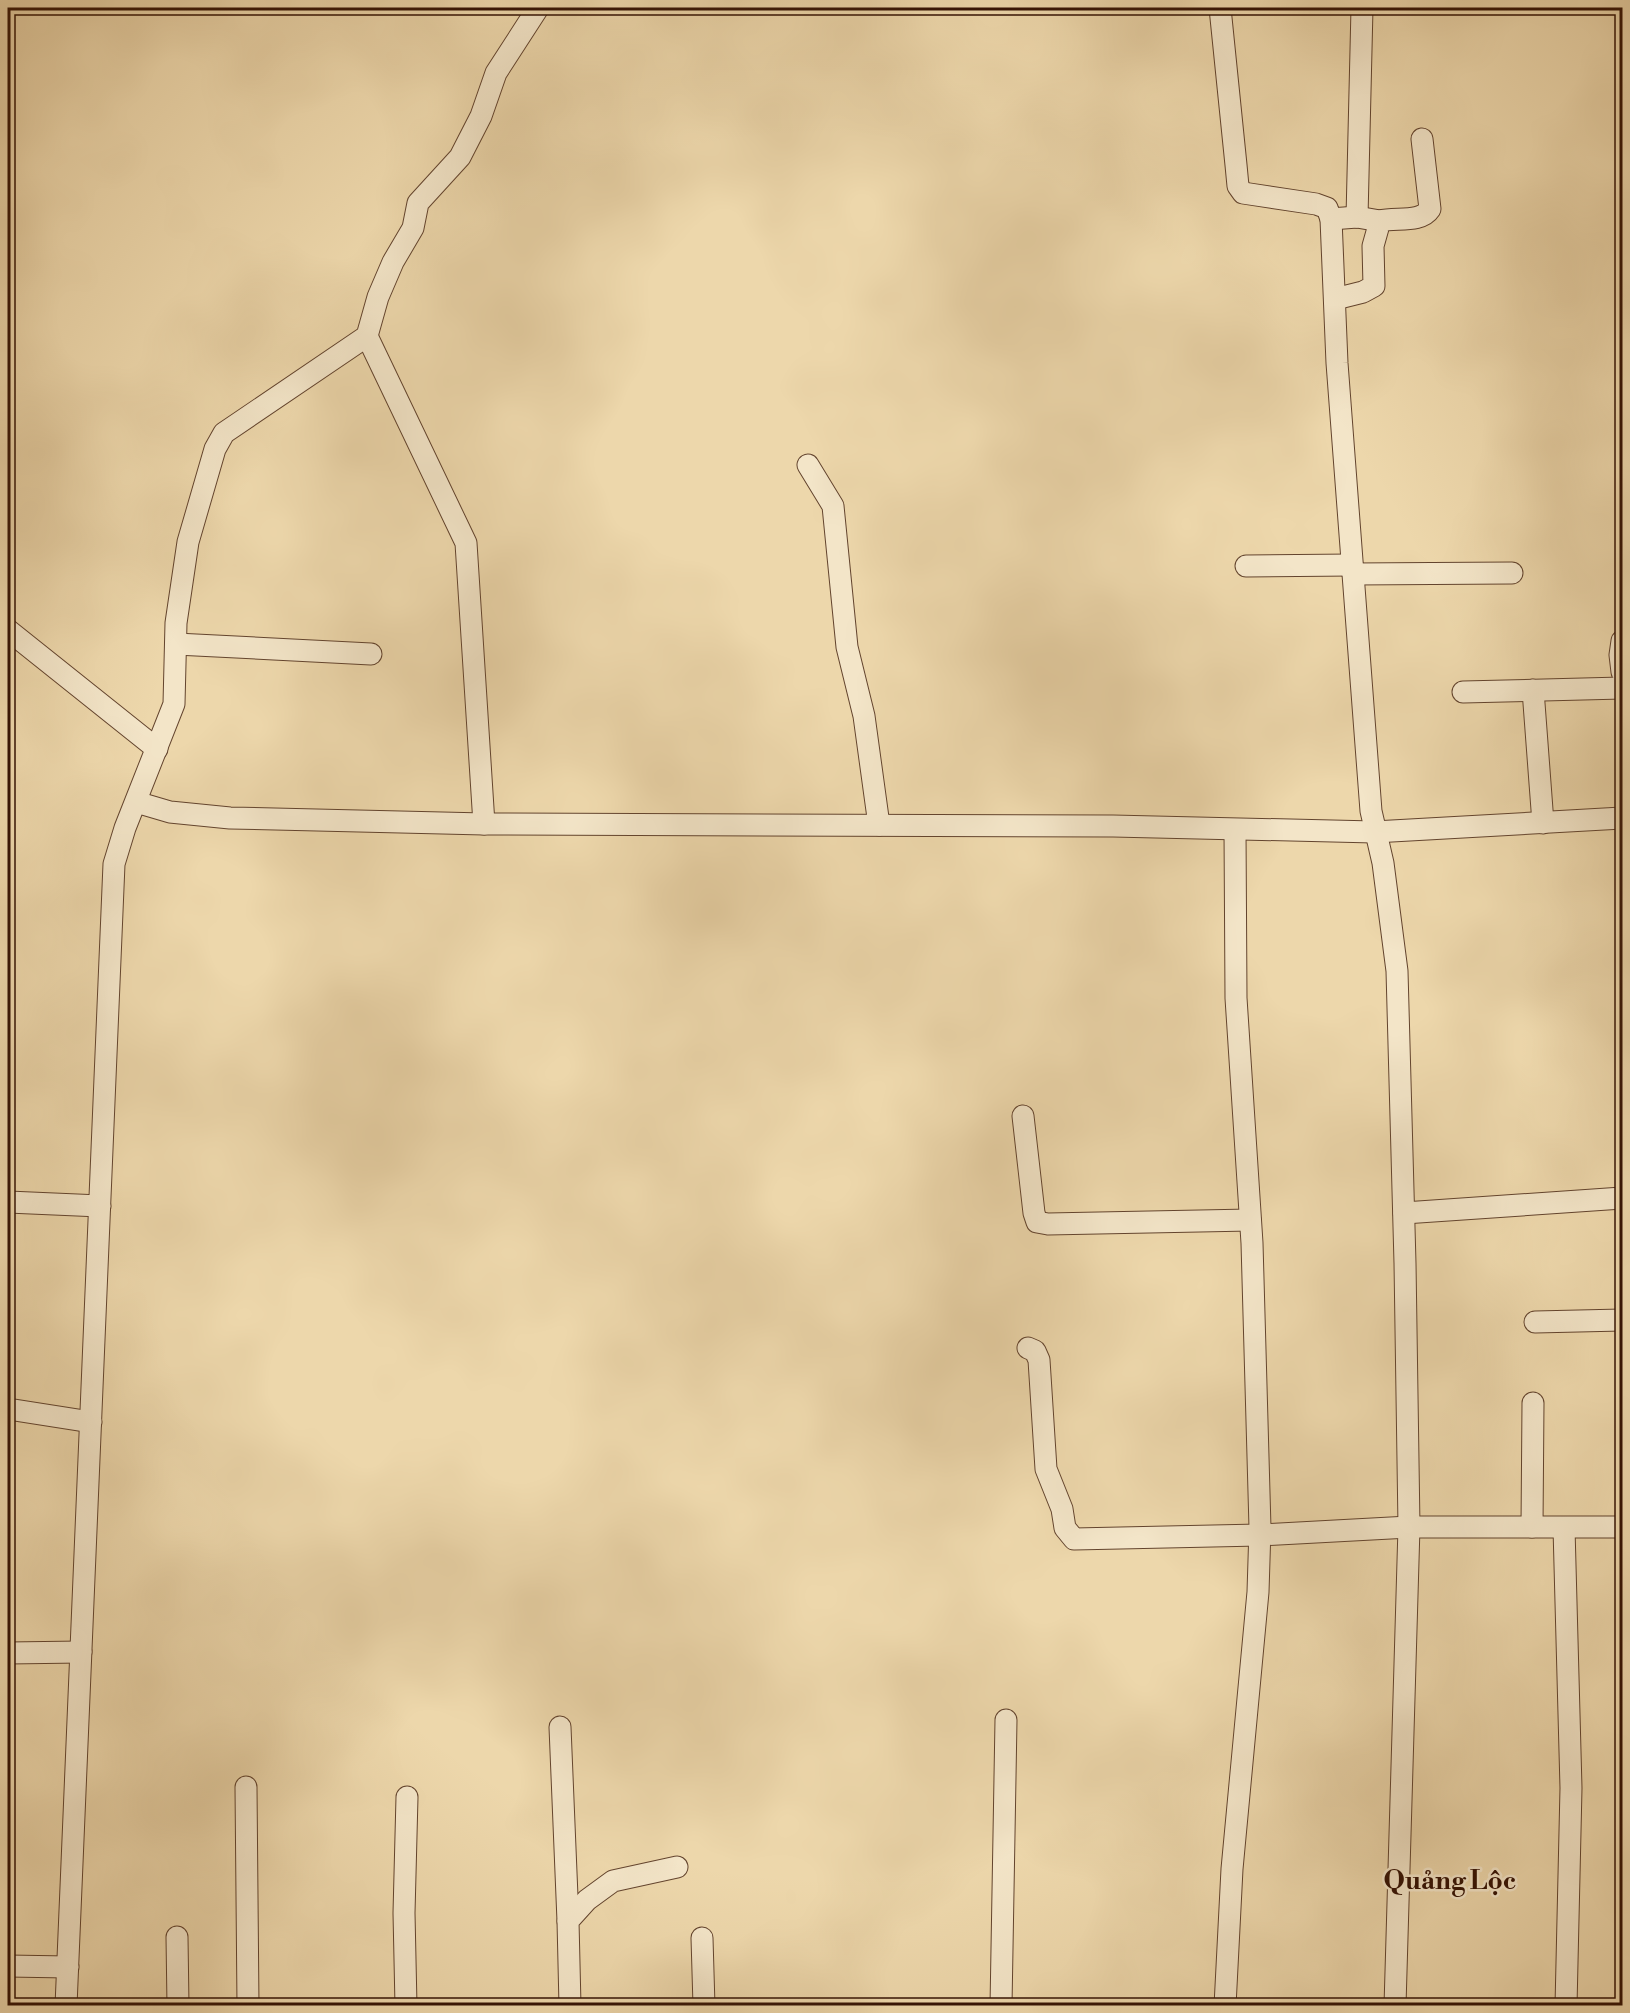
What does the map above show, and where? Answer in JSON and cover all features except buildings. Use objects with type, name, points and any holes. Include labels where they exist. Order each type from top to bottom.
[{"type":"street","points":[[66,2006],[114,864],[174,704],[176,622],[188,542],[219,441],[224,433],[367,336],[378,297],[393,262],[413,228],[418,203],[460,157],[481,116],[496,73],[538,8]]},
{"type":"street","points":[[1220,8],[1238,186],[1243,193],[1328,208],[1332,219],[1353,570],[1374,832],[1383,863],[1397,971],[1409,1527],[1395,2006]]},
{"type":"street","points":[[1357,217],[1362,8]]},
{"type":"street","points":[[1332,219],[1357,217],[1380,220],[1426,215],[1430,209],[1422,139]]},
{"type":"street","points":[[1335,299],[1374,286],[1372,246],[1380,220]]},
{"type":"street","points":[[367,336],[466,543],[484,824]]},
{"type":"street","points":[[808,465],[833,506],[847,647],[864,716],[879,825]]},
{"type":"street","points":[[1246,566],[1512,573]]},
{"type":"street","points":[[8,630],[157,749]]},
{"type":"street","points":[[1623,641],[1620,655],[1623,672]]},
{"type":"street","points":[[176,644],[371,654]]},
{"type":"street","points":[[1463,692],[1623,688]]},
{"type":"street","points":[[1533,690],[1543,823]]},
{"type":"street","points":[[136,802],[170,812],[231,818],[484,824],[1113,826],[1374,832],[1623,818]]},
{"type":"street","points":[[1225,2006],[1232,1869],[1257,1592],[1259,1535],[1250,1220],[1236,998],[1235,830]]},
{"type":"street","points":[[1023,1116],[1037,1222],[1048,1224],[1250,1220]]},
{"type":"street","points":[[1404,1213],[1623,1198]]},
{"type":"street","points":[[8,1202],[100,1206]]},
{"type":"street","points":[[1535,1322],[1623,1320]]},
{"type":"street","points":[[1028,1348],[1035,1351],[1039,1360],[1046,1469],[1062,1509],[1065,1528],[1074,1539],[1259,1535],[1409,1527],[1623,1527]]},
{"type":"street","points":[[1532,1527],[1533,1403]]},
{"type":"street","points":[[8,1409],[91,1422]]},
{"type":"street","points":[[1564,1528],[1571,1788],[1566,2006]]},
{"type":"street","points":[[8,1653],[81,1652]]},
{"type":"street","points":[[1001,2006],[1006,1720]]},
{"type":"street","points":[[560,1726],[570,2006]]},
{"type":"street","points":[[246,1787],[248,2006]]},
{"type":"street","points":[[406,2006],[404,1913],[407,1797]]},
{"type":"street","points":[[568,1921],[587,1900],[613,1881],[677,1868]]},
{"type":"street","points":[[177,1937],[178,2006]]},
{"type":"street","points":[[702,1938],[704,2006]]},
{"type":"street","points":[[8,1966],[68,1967]]},
{"type":"district","name":"Quảng Lộc","points":[[1450,1881]]}]
